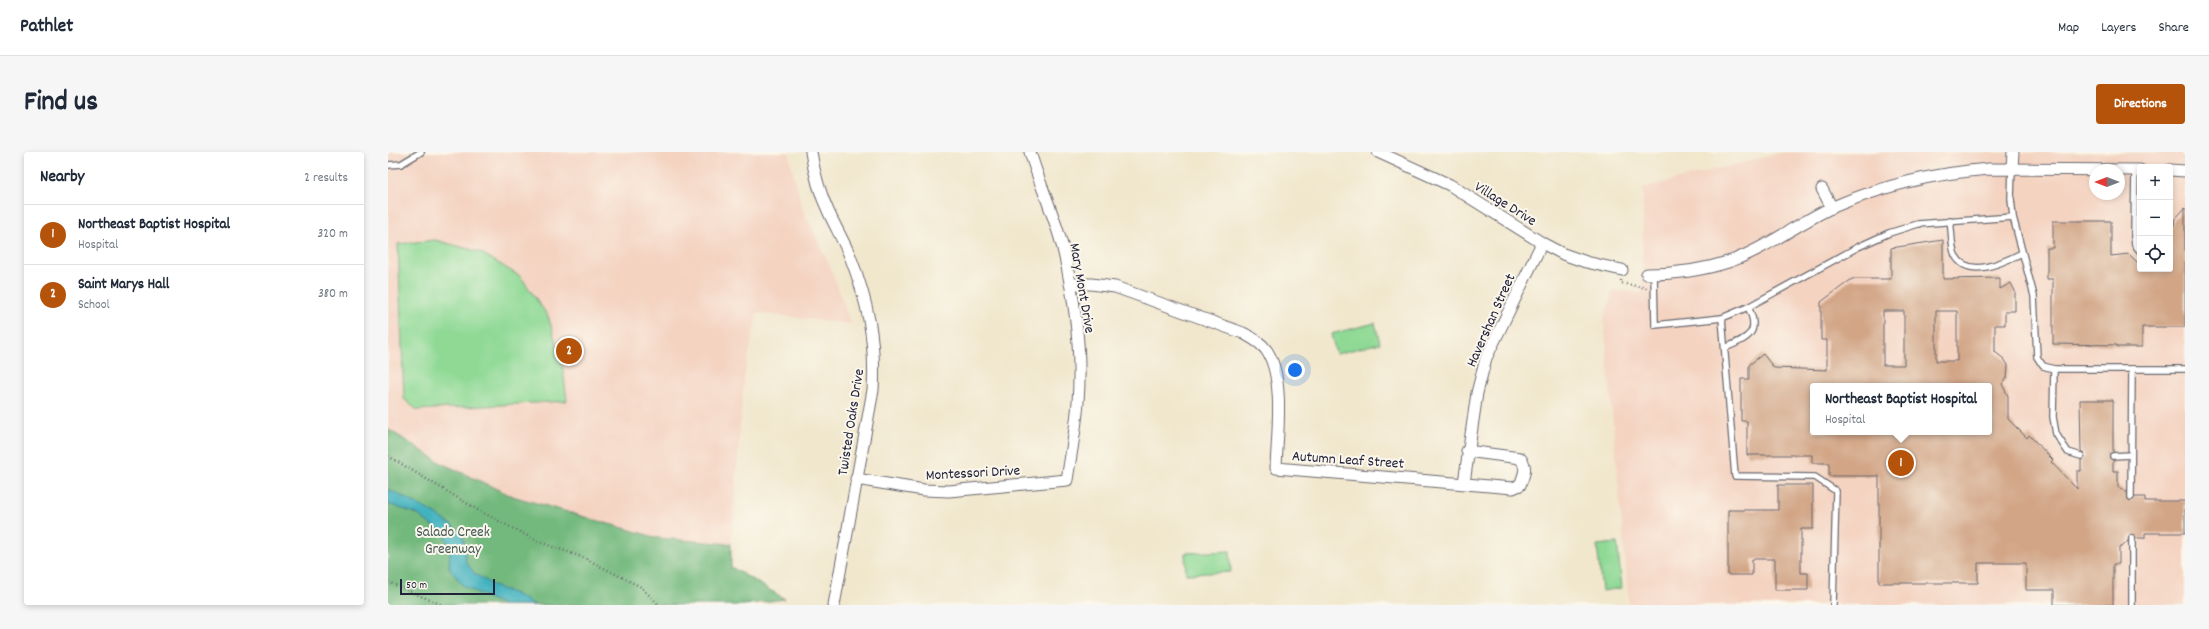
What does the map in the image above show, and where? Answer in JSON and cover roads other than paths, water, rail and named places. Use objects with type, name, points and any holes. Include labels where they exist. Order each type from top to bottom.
[{"type":"street","name":"Twisted Oaks Drive","points":[[811,152],[819,189],[850,255],[867,304],[872,329],[874,365],[873,390],[834,605]]},
{"type":"street","name":"Mary Mont Drive","points":[[1030,152],[1050,205],[1064,253],[1075,309],[1078,350],[1078,401],[1067,480]]},
{"type":"street","name":"Village Drive","points":[[1378,152],[1450,185],[1542,243],[1586,262],[1622,270]]},
{"type":"street","points":[[2012,168],[2013,152]]},
{"type":"street","points":[[1651,274],[1697,270],[1731,261],[1832,208],[1876,190],[1891,186],[1964,171],[2012,168],[2137,170]]},
{"type":"street","points":[[2173,170],[2185,171]]},
{"type":"street","points":[[1822,189],[1832,208]]},
{"type":"street","name":"Havershan Street","points":[[1464,483],[1467,451],[1481,375],[1486,358],[1542,243]]},
{"type":"street","name":"Autumn Leaf Street","points":[[1070,284],[1091,284],[1115,287],[1243,333],[1261,344],[1271,360],[1277,380],[1276,468],[1513,488],[1520,485],[1525,469],[1525,463],[1520,458],[1467,451]]},
{"type":"street","name":"Montessori Drive","points":[[856,479],[924,490],[949,491],[1067,480]]},
{"type":"lane","points":[[388,165],[402,164],[421,152]]},
{"type":"lane","points":[[2012,168],[2011,198],[2013,217],[2034,296],[2037,357],[2043,366],[2054,369],[2185,369]]},
{"type":"lane","points":[[1651,274],[1655,325],[1722,318],[1748,307],[1858,247],[1889,233],[1918,224],[2013,217]]},
{"type":"lane","points":[[1950,221],[1954,254],[1962,264],[1980,268],[2001,264],[2022,253]]},
{"type":"lane","points":[[2137,223],[2135,244],[2137,247]]},
{"type":"lane","points":[[1724,348],[1740,341],[1752,332],[1755,320],[1748,307]]},
{"type":"lane","points":[[1722,318],[1735,476],[1815,477],[1836,491],[1833,605]]},
{"type":"lane","points":[[2054,369],[2053,417],[2056,434],[2068,452],[2081,456]]},
{"type":"lane","points":[[2131,497],[2132,369]]},
{"type":"lane","points":[[2113,456],[2131,455]]},
{"type":"lane","points":[[2132,538],[2132,605]]},
{"type":"water","points":[[388,489],[436,514],[461,532],[464,540],[466,562],[475,574],[494,586],[513,593],[535,605],[503,605],[463,586],[449,568],[450,548],[444,535],[417,514],[388,504]]},
{"type":"place","name":"Saint Marys Hall","points":[[569,351]]},
{"type":"place","name":"Northeast Baptist Hospital","points":[[1901,463]]},
{"type":"park label","name":"Salado Creek Greenway","points":[[453,540]]}]
